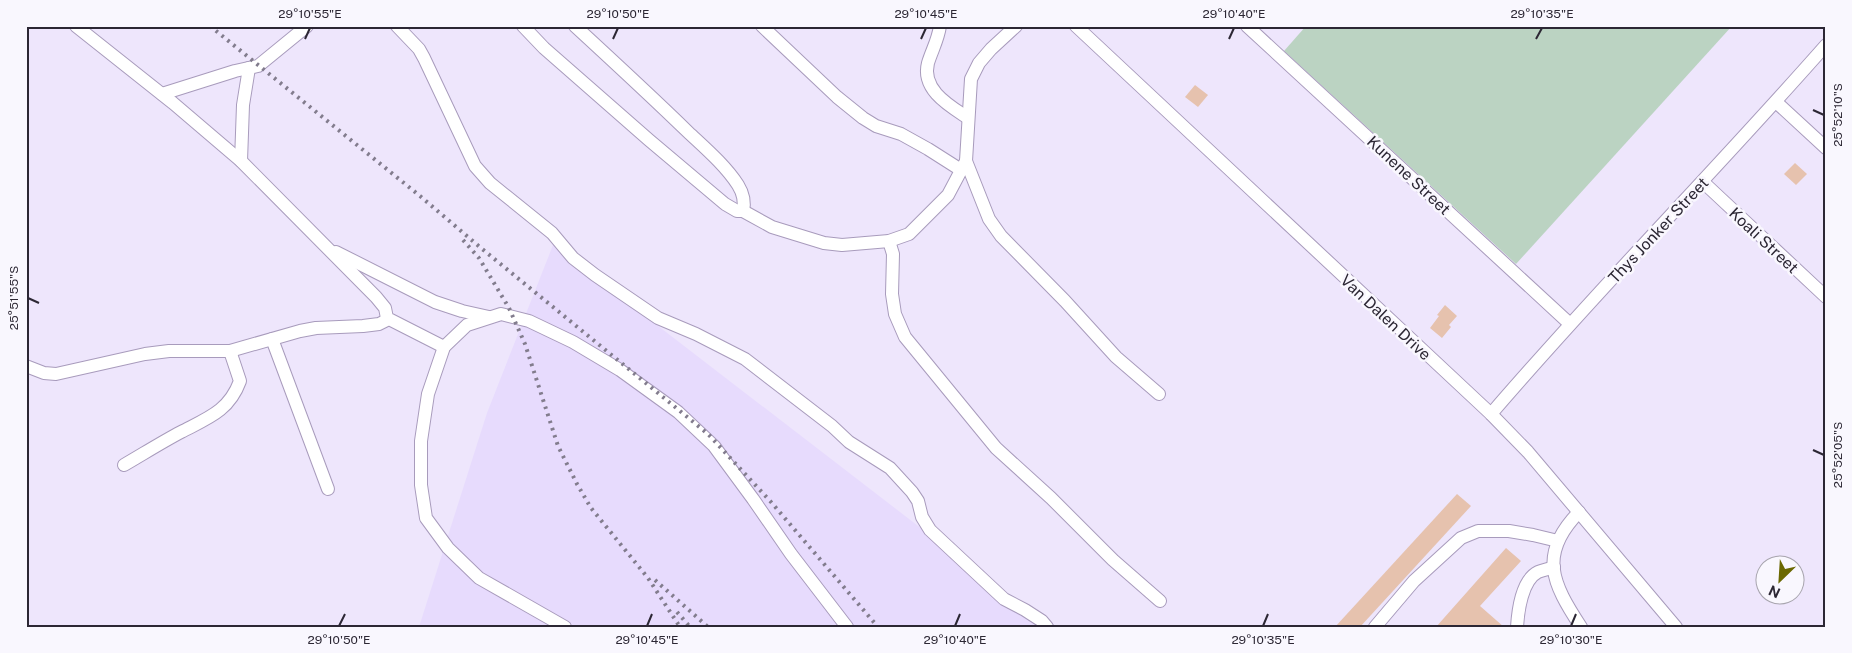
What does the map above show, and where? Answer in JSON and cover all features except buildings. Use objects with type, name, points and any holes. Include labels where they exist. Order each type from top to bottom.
[{"type":"street","points":[[76,26],[162,94],[240,162],[376,297],[385,308],[387,318]]},
{"type":"street","points":[[162,94],[258,66],[307,26]]},
{"type":"street","points":[[396,26],[419,49],[475,166],[490,183],[552,233],[573,258],[595,276],[658,318],[696,334],[745,359],[832,426],[849,442],[890,468],[918,501],[922,517],[930,530],[1004,599],[1042,620],[1047,627]]},
{"type":"street","points":[[522,26],[544,48],[713,196],[737,211],[743,211],[772,227],[824,243],[842,245],[889,242],[909,234],[948,194],[964,166],[971,79],[979,63],[1016,26]]},
{"type":"street","points":[[575,26],[660,104],[721,164],[738,185],[744,198],[743,211]]},
{"type":"street","points":[[762,26],[837,97],[863,118],[876,126],[901,134],[964,166],[989,219],[1001,236],[1065,301],[1116,358],[1160,394]]},
{"type":"street","points":[[940,26],[938,40],[928,64],[926,76],[943,101],[968,118]]},
{"type":"street","name":"Kunene Street","points":[[1247,26],[1570,324]]},
{"type":"street","name":"Van Dalen Drive","points":[[1077,27],[1491,414],[1528,452],[1676,627]]},
{"type":"street","name":"Thys Jonker Street","points":[[1491,414],[1570,324],[1703,182],[1826,45]]},
{"type":"street","points":[[240,162],[243,105],[248,68]]},
{"type":"street","points":[[1776,102],[1826,148]]},
{"type":"street","name":"Koali Street","points":[[1703,182],[1826,297]]},
{"type":"street","points":[[889,242],[893,254],[892,294],[895,314],[906,337],[996,448],[1051,498],[1113,560],[1160,601]]},
{"type":"street","points":[[327,248],[435,302],[489,317]]},
{"type":"street","points":[[565,627],[478,578],[448,548],[426,518],[420,486],[421,441],[428,394],[444,347],[467,325],[500,314],[529,321],[572,342],[620,370],[678,412],[714,446],[791,554],[847,627]]},
{"type":"street","points":[[26,366],[44,373],[56,374],[145,354],[169,351],[230,351],[316,328],[379,324],[387,318]]},
{"type":"street","points":[[387,318],[444,347]]},
{"type":"street","points":[[272,339],[328,489]]},
{"type":"street","points":[[124,464],[220,411],[236,392],[240,381],[230,351]]},
{"type":"street","points":[[1580,512],[1569,523],[1558,541],[1552,558],[1557,587],[1581,627]]},
{"type":"street","points":[[1375,627],[1414,582],[1461,538],[1478,532],[1509,532],[1533,534],[1558,541]]},
{"type":"street","points":[[1517,627],[1520,601],[1529,580],[1537,572],[1554,567]]},
{"type":"shaded area","points":[[553,245],[1000,589],[1044,627],[419,627],[487,413]]},
{"type":"green space","points":[[1306,26],[1732,26],[1516,264],[1284,51]]},
{"type":"railway","points":[[210,26],[420,196],[708,434],[771,502],[878,627]]},
{"type":"railway","points":[[463,240],[479,258],[509,308],[525,344],[558,446],[577,484],[591,508],[648,578],[680,627]]},
{"type":"railway","points":[[655,580],[708,627]]},
{"type":"railway","points":[[677,612],[690,627]]}]
